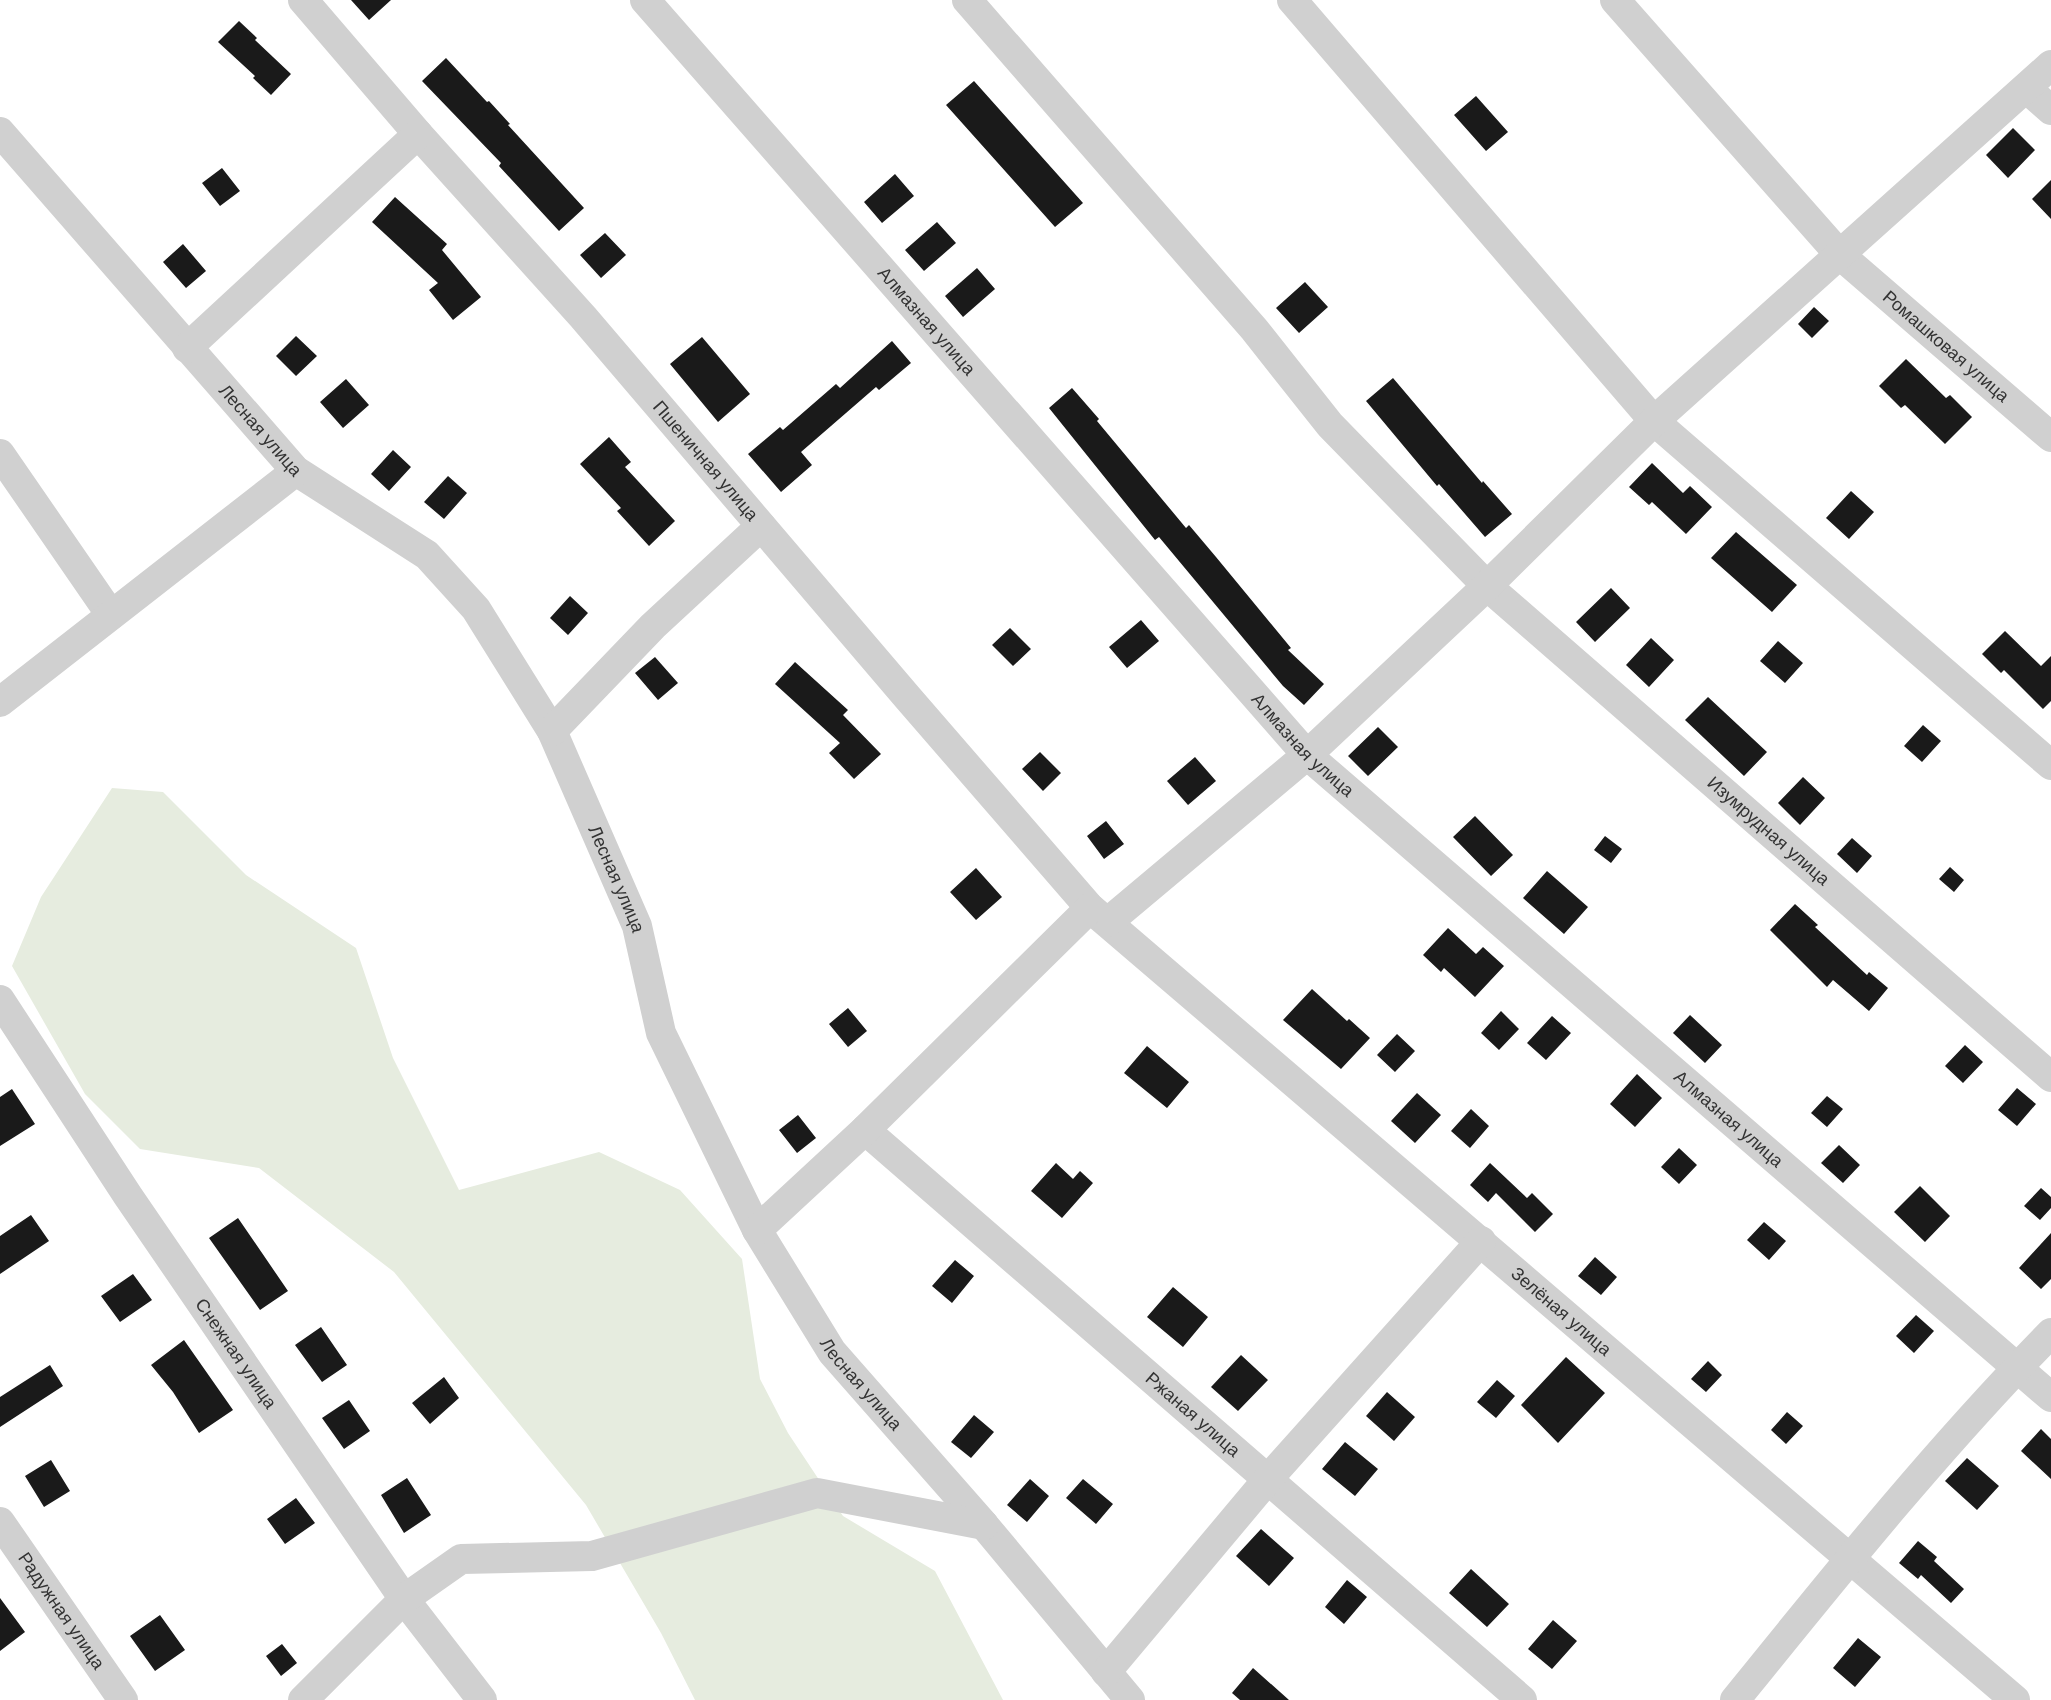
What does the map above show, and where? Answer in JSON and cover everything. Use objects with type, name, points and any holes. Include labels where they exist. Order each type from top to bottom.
[{"type":"street","name":"Пшеничная улица","points":[[303,0],[418,134],[583,317],[1099,915]]},
{"type":"street","name":"Алмазная улица","points":[[645,0],[1307,755],[2051,1397]]},
{"type":"street","name":"Изумрудная улица","points":[[967,0],[1254,329],[1330,425],[1487,586],[2051,1077]]},
{"type":"street","points":[[1292,0],[1654,421],[2051,765]]},
{"type":"street","name":"Ромашковая улица","points":[[1615,0],[1840,254],[2051,437]]},
{"type":"street","points":[[757,1230],[1099,915],[1307,755],[1487,586],[1654,421],[2051,65]]},
{"type":"street","points":[[2026,88],[2051,110]]},
{"type":"street","name":"Лесная улица","points":[[0,132],[296,471],[427,555],[476,609],[552,731],[637,926],[661,1033],[757,1230],[832,1352],[984,1525],[1130,1700]]},
{"type":"street","points":[[187,348],[418,134]]},
{"type":"street","points":[[0,454],[111,615]]},
{"type":"street","points":[[0,702],[296,471]]},
{"type":"street","points":[[552,731],[653,626],[761,526]]},
{"type":"street","name":"Зелёная улица","points":[[1099,915],[2015,1700]]},
{"type":"street","name":"Снежная улица","points":[[0,1000],[128,1196],[404,1599],[482,1700]]},
{"type":"street","name":"Ржаная улица","points":[[865,1130],[1522,1700]]},
{"type":"street","points":[[1106,1672],[1268,1479],[1481,1241]]},
{"type":"street","points":[[1735,1700],[1850,1558],[2051,1333]]},
{"type":"street","points":[[303,1700],[404,1599],[461,1559],[592,1556],[817,1493],[984,1525]]},
{"type":"street","name":"Радужная улица","points":[[0,1522],[123,1700]]},
{"type":"shaded area","points":[[112,788],[163,792],[246,875],[356,948],[393,1058],[459,1190],[599,1152],[680,1190],[742,1259],[760,1379],[788,1433],[843,1516],[935,1571],[1003,1700],[695,1700],[661,1633],[586,1505],[394,1272],[259,1168],[140,1149],[85,1094],[12,966],[41,897]]},
{"type":"building","points":[[351,0],[391,0],[369,20]]},
{"type":"building","points":[[239,21],[291,74],[271,95],[253,78],[255,76],[218,42]]},
{"type":"building","points":[[446,58],[487,102],[489,101],[584,208],[559,231],[499,166],[501,163],[422,81]]},
{"type":"building","points":[[974,81],[1083,203],[1055,227],[946,105]]},
{"type":"building","points":[[1476,96],[1508,132],[1486,151],[1454,115]]},
{"type":"building","points":[[2013,128],[2035,150],[2008,178],[1986,155]]},
{"type":"building","points":[[222,168],[240,191],[220,206],[202,183]]},
{"type":"building","points":[[895,174],[914,196],[882,223],[864,202]]},
{"type":"building","points":[[2051,180],[2051,219],[2032,199]]},
{"type":"building","points":[[395,197],[447,244],[442,250],[481,297],[453,320],[429,290],[438,283],[372,222]]},
{"type":"building","points":[[937,222],[956,243],[924,271],[905,250]]},
{"type":"building","points":[[605,233],[626,255],[601,278],[580,255]]},
{"type":"building","points":[[183,244],[206,271],[186,288],[163,262]]},
{"type":"building","points":[[977,268],[995,289],[963,317],[945,296]]},
{"type":"building","points":[[1305,282],[1328,307],[1299,333],[1276,308]]},
{"type":"building","points":[[1814,307],[1829,321],[1812,338],[1798,324]]},
{"type":"building","points":[[296,336],[317,356],[296,376],[276,356]]},
{"type":"building","points":[[702,337],[750,394],[718,422],[670,364]]},
{"type":"building","points":[[892,341],[911,363],[879,390],[876,387],[801,452],[812,465],[781,492],[748,454],[780,427],[783,430],[836,384],[840,388]]},
{"type":"building","points":[[1906,359],[1946,398],[1950,395],[1972,417],[1945,444],[1905,405],[1901,408],[1879,386]]},
{"type":"building","points":[[1393,378],[1482,483],[1483,481],[1512,514],[1485,537],[1439,484],[1437,486],[1366,401]]},
{"type":"building","points":[[346,379],[369,405],[343,428],[320,402]]},
{"type":"building","points":[[1072,388],[1186,528],[1189,525],[1291,648],[1288,650],[1324,684],[1304,705],[1283,686],[1159,537],[1155,540],[1049,408]]},
{"type":"building","points":[[609,437],[631,462],[625,467],[675,521],[649,546],[617,511],[621,508],[580,464]]},
{"type":"building","points":[[393,450],[411,467],[389,491],[371,474]]},
{"type":"building","points":[[1652,463],[1683,493],[1690,486],[1712,507],[1686,534],[1652,502],[1649,505],[1629,487]]},
{"type":"building","points":[[448,476],[467,493],[444,519],[424,502]]},
{"type":"building","points":[[1851,491],[1874,512],[1849,539],[1826,518]]},
{"type":"building","points":[[1736,532],[1797,585],[1772,612],[1711,558]]},
{"type":"building","points":[[1611,588],[1630,608],[1595,642],[1576,622]]},
{"type":"building","points":[[570,596],[588,613],[568,635],[550,618]]},
{"type":"building","points":[[1141,620],[1159,641],[1127,668],[1109,647]]},
{"type":"building","points":[[1010,628],[1031,649],[1013,666],[992,645]]},
{"type":"building","points":[[2005,631],[2041,666],[2051,656],[2051,701],[2043,709],[2004,670],[2001,673],[1982,654]]},
{"type":"building","points":[[1651,638],[1674,660],[1649,687],[1626,665]]},
{"type":"building","points":[[1778,641],[1803,663],[1785,683],[1760,661]]},
{"type":"building","points":[[655,657],[678,683],[658,700],[635,673]]},
{"type":"building","points":[[795,662],[848,710],[843,715],[881,754],[854,779],[829,753],[840,743],[775,684]]},
{"type":"building","points":[[1708,697],[1767,752],[1744,776],[1685,720]]},
{"type":"building","points":[[1923,725],[1941,741],[1922,762],[1904,746]]},
{"type":"building","points":[[1378,727],[1398,747],[1368,776],[1348,756]]},
{"type":"building","points":[[1040,752],[1061,773],[1043,791],[1022,769]]},
{"type":"building","points":[[1195,757],[1216,781],[1188,805],[1167,781]]},
{"type":"building","points":[[1803,777],[1825,798],[1800,825],[1778,803]]},
{"type":"building","points":[[1475,816],[1513,855],[1491,876],[1453,837]]},
{"type":"building","points":[[1106,821],[1124,844],[1104,859],[1087,836]]},
{"type":"building","points":[[1605,836],[1622,849],[1611,863],[1594,850]]},
{"type":"building","points":[[1852,838],[1872,856],[1857,873],[1837,854]]},
{"type":"building","points":[[1950,867],[1964,880],[1954,892],[1939,879]]},
{"type":"building","points":[[976,868],[1002,897],[976,920],[950,892]]},
{"type":"building","points":[[1547,871],[1588,907],[1564,934],[1523,898]]},
{"type":"building","points":[[1795,904],[1818,925],[1815,927],[1867,975],[1869,972],[1888,988],[1869,1011],[1833,980],[1827,987],[1770,930]]},
{"type":"building","points":[[1448,928],[1476,954],[1483,947],[1504,966],[1475,997],[1444,968],[1441,972],[1423,955]]},
{"type":"building","points":[[1312,989],[1370,1038],[1341,1069],[1283,1020]]},
{"type":"building","points":[[848,1008],[867,1031],[848,1047],[829,1024]]},
{"type":"building","points":[[1501,1011],[1519,1029],[1499,1050],[1481,1033]]},
{"type":"building","points":[[1690,1015],[1722,1045],[1705,1063],[1673,1033]]},
{"type":"building","points":[[1552,1016],[1571,1033],[1546,1060],[1527,1043]]},
{"type":"building","points":[[1397,1034],[1415,1051],[1395,1072],[1377,1055]]},
{"type":"building","points":[[1965,1045],[1983,1062],[1963,1083],[1945,1066]]},
{"type":"building","points":[[1147,1046],[1189,1082],[1167,1108],[1124,1073]]},
{"type":"building","points":[[1637,1074],[1662,1098],[1635,1127],[1610,1104]]},
{"type":"building","points":[[2017,1088],[2036,1104],[2017,1126],[1998,1110]]},
{"type":"building","points":[[12,1089],[35,1124],[0,1146],[0,1097]]},
{"type":"building","points":[[1417,1093],[1441,1115],[1415,1143],[1391,1121]]},
{"type":"building","points":[[1827,1096],[1843,1109],[1827,1127],[1811,1113]]},
{"type":"building","points":[[1471,1109],[1489,1126],[1470,1148],[1451,1131]]},
{"type":"building","points":[[798,1115],[816,1138],[797,1153],[779,1130]]},
{"type":"building","points":[[1839,1145],[1860,1165],[1843,1183],[1821,1163]]},
{"type":"building","points":[[1679,1148],[1697,1165],[1679,1184],[1661,1167]]},
{"type":"building","points":[[1056,1163],[1073,1179],[1080,1171],[1093,1183],[1062,1218],[1031,1191]]},
{"type":"building","points":[[1490,1163],[1527,1198],[1532,1193],[1553,1214],[1535,1232],[1496,1193],[1488,1202],[1470,1185]]},
{"type":"building","points":[[1920,1186],[1950,1216],[1925,1242],[1894,1212]]},
{"type":"building","points":[[2041,1188],[2051,1197],[2051,1208],[2040,1220],[2024,1206]]},
{"type":"building","points":[[31,1215],[49,1241],[0,1274],[0,1236]]},
{"type":"building","points":[[238,1218],[288,1291],[260,1310],[209,1238]]},
{"type":"building","points":[[1764,1222],[1786,1241],[1769,1260],[1747,1240]]},
{"type":"building","points":[[2051,1233],[2051,1279],[2041,1289],[2019,1268]]},
{"type":"building","points":[[1595,1257],[1617,1277],[1601,1295],[1578,1276]]},
{"type":"building","points":[[955,1260],[974,1276],[952,1303],[932,1286]]},
{"type":"building","points":[[133,1274],[152,1300],[120,1322],[101,1296]]},
{"type":"building","points":[[1173,1287],[1208,1317],[1183,1347],[1147,1317]]},
{"type":"building","points":[[1916,1315],[1934,1331],[1914,1353],[1896,1336]]},
{"type":"building","points":[[321,1327],[347,1365],[322,1382],[295,1345]]},
{"type":"building","points":[[184,1340],[233,1410],[199,1433],[173,1392],[151,1365]]},
{"type":"building","points":[[1241,1355],[1268,1380],[1238,1411],[1211,1387]]},
{"type":"building","points":[[1566,1357],[1605,1393],[1558,1443],[1521,1405]]},
{"type":"building","points":[[1708,1361],[1722,1375],[1706,1392],[1691,1379]]},
{"type":"building","points":[[50,1365],[63,1386],[0,1427],[0,1397]]},
{"type":"building","points":[[444,1377],[459,1398],[430,1424],[412,1403]]},
{"type":"building","points":[[1497,1380],[1515,1396],[1496,1418],[1477,1402]]},
{"type":"building","points":[[1387,1392],[1415,1417],[1394,1441],[1366,1416]]},
{"type":"building","points":[[349,1400],[370,1431],[344,1449],[322,1418]]},
{"type":"building","points":[[1787,1412],[1803,1426],[1786,1444],[1771,1430]]},
{"type":"building","points":[[974,1415],[994,1432],[971,1458],[951,1442]]},
{"type":"building","points":[[2041,1429],[2051,1439],[2051,1479],[2021,1451]]},
{"type":"building","points":[[1345,1442],[1378,1469],[1355,1496],[1322,1469]]},
{"type":"building","points":[[1967,1458],[1999,1486],[1977,1510],[1945,1481]]},
{"type":"building","points":[[51,1460],[70,1491],[44,1507],[25,1476]]},
{"type":"building","points":[[407,1478],[431,1515],[404,1533],[381,1495]]},
{"type":"building","points":[[1030,1479],[1049,1496],[1027,1522],[1007,1505]]},
{"type":"building","points":[[1083,1479],[1113,1504],[1096,1524],[1066,1498]]},
{"type":"building","points":[[296,1498],[315,1523],[285,1544],[267,1519]]},
{"type":"building","points":[[1261,1529],[1294,1558],[1269,1586],[1236,1556]]},
{"type":"building","points":[[1918,1541],[1937,1557],[1934,1561],[1964,1589],[1951,1603],[1921,1575],[1918,1579],[1899,1563]]},
{"type":"building","points":[[1471,1569],[1509,1604],[1487,1627],[1449,1593]]},
{"type":"building","points":[[1347,1580],[1367,1597],[1344,1624],[1325,1607]]},
{"type":"building","points":[[0,1598],[25,1632],[0,1651]]},
{"type":"building","points":[[160,1615],[185,1650],[155,1671],[130,1636]]},
{"type":"building","points":[[1553,1620],[1577,1641],[1552,1669],[1528,1649]]},
{"type":"building","points":[[1858,1638],[1881,1657],[1855,1687],[1833,1668]]},
{"type":"building","points":[[282,1644],[297,1663],[281,1676],[266,1656]]},
{"type":"building","points":[[1253,1668],[1289,1700],[1240,1700],[1232,1693]]}]
